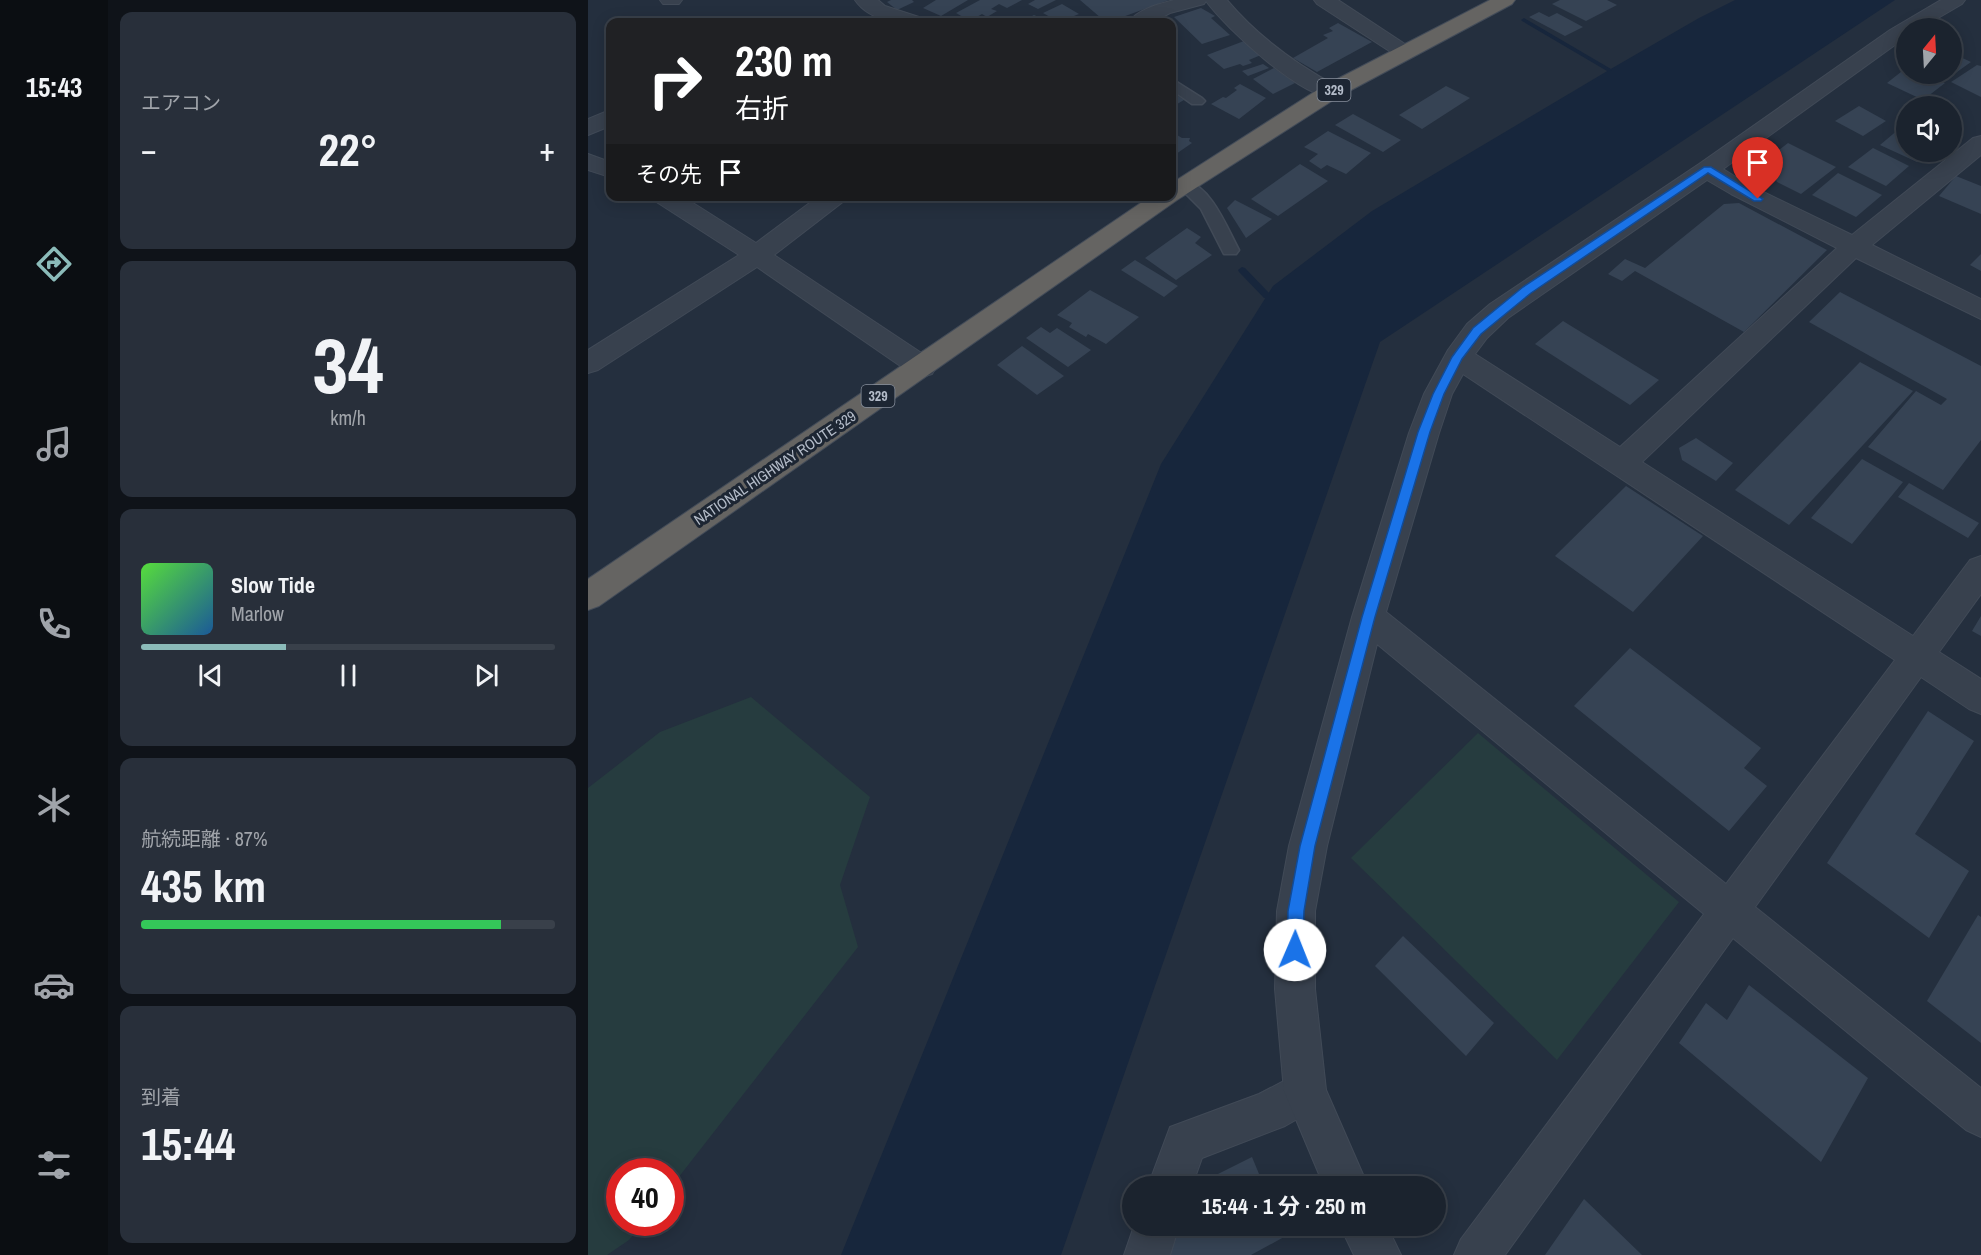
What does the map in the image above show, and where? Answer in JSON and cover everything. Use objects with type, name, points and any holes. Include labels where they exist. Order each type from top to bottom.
[{"type":"highway","name":"NATIONAL HIGHWAY ROUTE 329","points":[[1176,191],[1330,92],[1505,0]]},
{"type":"highway","name":"NATIONAL HIGHWAY ROUTE 329","points":[[588,596],[1162,201]]},
{"type":"street","points":[[866,0],[878,10],[909,15]]},
{"type":"street","points":[[1146,18],[1163,9],[1197,0]]},
{"type":"street","points":[[1216,0],[1234,23],[1306,79],[1330,92]]},
{"type":"street","points":[[1324,0],[1404,52]]},
{"type":"street","points":[[1342,1176],[1305,1091],[1295,989],[1296,911],[1308,846],[1368,617],[1424,432],[1438,394],[1458,357],[1477,331],[1518,297],[1707,169],[1897,34],[1956,0]]},
{"type":"street","points":[[588,128],[606,119]]},
{"type":"street","points":[[1622,463],[1853,247],[1978,149]]},
{"type":"street","points":[[588,161],[606,168]]},
{"type":"street","points":[[1707,169],[1739,189],[1981,310]]},
{"type":"street","points":[[672,201],[757,255],[921,367]]},
{"type":"street","points":[[588,363],[757,255],[828,201]]},
{"type":"street","points":[[1458,357],[1981,698]]},
{"type":"street","points":[[1478,1255],[1981,569]]},
{"type":"street","points":[[1368,617],[1981,1115]]},
{"type":"street","points":[[1173,1176],[1185,1142],[1270,1111],[1305,1091]]},
{"type":"street","points":[[1147,1255],[1154,1236]]},
{"type":"street","points":[[1368,1236],[1378,1255]]},
{"type":"lane","points":[[1176,86],[1197,101]]},
{"type":"lane","points":[[1176,192],[1208,206],[1230,250]]},
{"type":"green space","points":[[751,697],[870,797],[840,885],[858,947],[684,1170],[684,1158],[606,1158],[606,1236],[632,1236],[607,1255],[588,1255],[588,788],[660,732]]},
{"type":"green space","points":[[1478,733],[1679,902],[1557,1060],[1351,858]]},
{"type":"water","points":[[1735,0],[1895,0],[1380,342],[1061,1255],[841,1255],[1161,464],[1273,286],[1372,211],[1609,70]]},
{"type":"building","points":[[912,0],[914,2],[897,10],[887,2]]},
{"type":"building","points":[[936,0],[968,0],[941,16],[923,8]]},
{"type":"building","points":[[980,0],[1022,0],[1007,8],[999,4],[991,9],[997,11],[987,17],[982,14],[975,18],[965,18],[956,13]]},
{"type":"building","points":[[1035,0],[1056,0],[1038,9],[1028,4]]},
{"type":"building","points":[[1080,0],[1169,0],[1120,18],[1101,18]]},
{"type":"building","points":[[1560,0],[1607,0],[1617,5],[1586,21],[1552,4]]},
{"type":"building","points":[[1062,4],[1079,14],[1069,18],[1052,18],[1043,13]]},
{"type":"building","points":[[1201,8],[1215,16],[1211,18],[1230,35],[1202,44],[1174,17]]},
{"type":"building","points":[[1539,12],[1549,17],[1557,13],[1583,27],[1565,36],[1529,17]]},
{"type":"building","points":[[1338,23],[1372,42],[1317,72],[1293,58],[1328,38],[1323,35],[1333,31],[1329,28]]},
{"type":"building","points":[[1244,41],[1261,55],[1249,60],[1252,63],[1224,69],[1207,55]]},
{"type":"building","points":[[1962,58],[1971,62],[1962,68]]},
{"type":"building","points":[[1263,64],[1269,68],[1248,76],[1242,71]]},
{"type":"building","points":[[1977,65],[1981,66],[1981,97],[1955,84],[1962,84],[1962,75]]},
{"type":"building","points":[[1274,68],[1295,83],[1273,94],[1253,79]]},
{"type":"building","points":[[1896,76],[1896,84],[1944,84],[1928,96],[1915,96],[1887,83]]},
{"type":"building","points":[[1240,84],[1266,98],[1239,119],[1211,104],[1223,97],[1226,98],[1237,90],[1234,88]]},
{"type":"building","points":[[1446,86],[1470,98],[1422,129],[1399,115]]},
{"type":"building","points":[[1176,95],[1184,100],[1176,105]]},
{"type":"building","points":[[1859,106],[1886,121],[1863,136],[1835,121]]},
{"type":"building","points":[[1353,114],[1401,140],[1383,152],[1335,125]]},
{"type":"building","points":[[1328,131],[1371,153],[1346,174],[1327,165],[1321,169],[1309,161],[1318,154],[1304,147]]},
{"type":"building","points":[[1896,132],[1896,152],[1880,145]]},
{"type":"building","points":[[1176,134],[1182,138],[1190,138],[1189,141],[1192,143],[1176,154]]},
{"type":"building","points":[[1788,143],[1836,167],[1801,194],[1777,182],[1766,160]]},
{"type":"building","points":[[1873,148],[1896,160],[1896,162],[1909,166],[1886,186],[1848,167]]},
{"type":"building","points":[[1300,164],[1328,181],[1278,216],[1251,199]]},
{"type":"building","points":[[1838,173],[1882,195],[1856,217],[1812,195]]},
{"type":"building","points":[[1956,176],[1981,186],[1981,214],[1939,196]]},
{"type":"building","points":[[1235,200],[1272,219],[1246,238],[1227,208]]},
{"type":"building","points":[[1739,203],[1827,250],[1744,332],[1635,271],[1622,281],[1608,274],[1625,259],[1645,268],[1724,204]]},
{"type":"building","points":[[1187,228],[1201,237],[1195,243],[1212,255],[1176,280],[1145,258]]},
{"type":"building","points":[[1981,254],[1981,271],[1970,265]]},
{"type":"building","points":[[1135,260],[1178,286],[1164,297],[1121,270]]},
{"type":"building","points":[[1090,290],[1139,317],[1106,344],[1088,334],[1086,337],[1069,327],[1072,323],[1057,315]]},
{"type":"building","points":[[1840,292],[1981,366],[1981,440],[1943,490],[1868,447],[1916,391],[1941,405],[1947,399],[1809,322]]},
{"type":"building","points":[[1563,321],[1659,380],[1630,405],[1535,344]]},
{"type":"building","points":[[1041,327],[1050,333],[1057,328],[1091,350],[1068,367],[1026,338]]},
{"type":"building","points":[[1022,346],[1064,376],[1037,395],[997,365]]},
{"type":"building","points":[[1860,362],[1913,391],[1789,525],[1735,490]]},
{"type":"building","points":[[1696,438],[1733,463],[1716,481],[1682,460],[1679,448]]},
{"type":"building","points":[[1862,459],[1903,482],[1852,544],[1811,518]]},
{"type":"building","points":[[1909,483],[1979,523],[1968,538],[1898,497]]},
{"type":"building","points":[[1626,486],[1703,536],[1633,612],[1555,556]]},
{"type":"building","points":[[1981,616],[1981,636],[1972,631]]},
{"type":"building","points":[[1630,648],[1761,748],[1744,768],[1767,786],[1729,831],[1574,706]]},
{"type":"building","points":[[1928,711],[1974,741],[1915,834],[1969,871],[1929,938],[1827,863]]},
{"type":"building","points":[[1978,915],[1981,917],[1981,1043],[1927,1001]]},
{"type":"building","points":[[1403,936],[1494,1023],[1466,1056],[1375,966]]},
{"type":"building","points":[[1749,985],[1868,1078],[1821,1162],[1679,1043],[1706,1003],[1727,1020]]},
{"type":"building","points":[[1252,1157],[1260,1176],[1214,1176]]},
{"type":"building","points":[[1584,1199],[1642,1255],[1545,1255]]},
{"type":"building","points":[[1167,1236],[1284,1237],[1251,1255],[1152,1255],[1156,1244]]},
{"type":"waterway","points":[[1524,20],[1609,70]]},
{"type":"waterway","points":[[1242,270],[1267,296]]},
{"type":"route","points":[[1295,950],[1296,911],[1308,846],[1368,617],[1424,432],[1438,394],[1458,357],[1477,331],[1499,311],[1707,169],[1758,199]]}]
